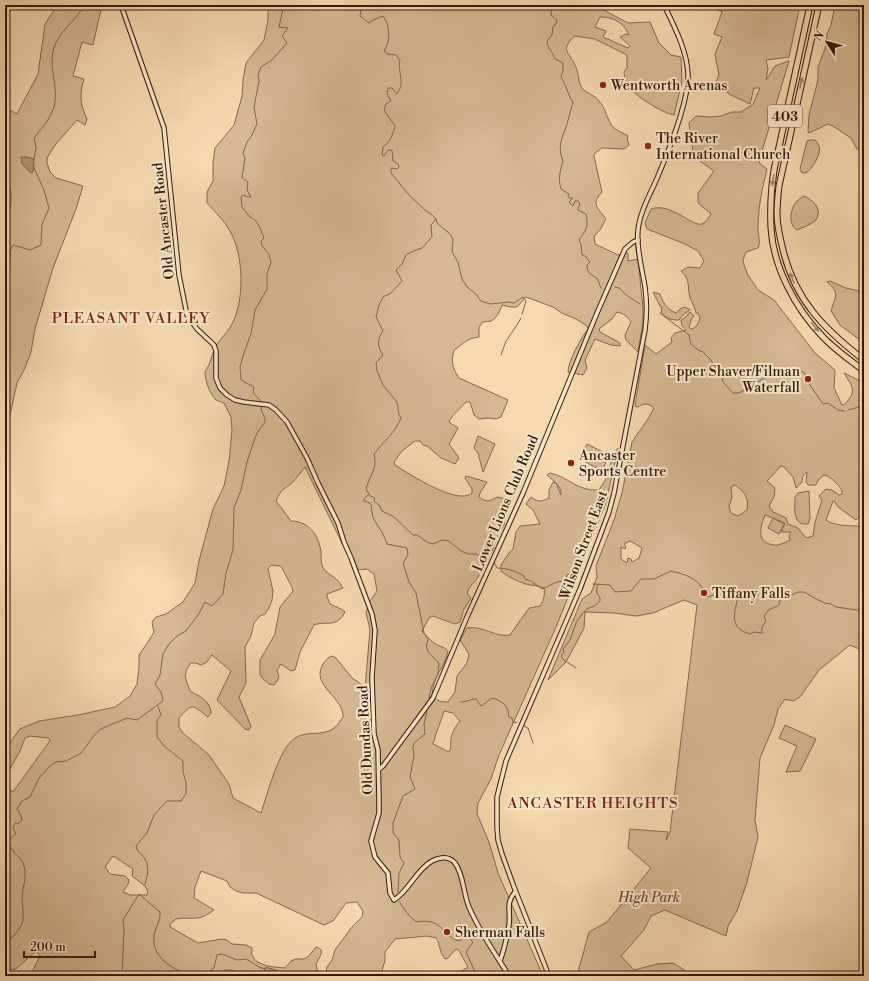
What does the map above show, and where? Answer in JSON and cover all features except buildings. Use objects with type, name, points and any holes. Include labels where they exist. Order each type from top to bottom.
[{"type":"highway","name":"403","points":[[810,5],[774,170],[771,194],[771,229],[782,275],[799,307],[822,337],[864,371]]},
{"type":"highway","name":"403","points":[[818,5],[779,186],[777,214],[780,238],[789,272],[805,304],[831,333],[864,360]]},
{"type":"street","name":"Old Ancaster Road","points":[[121,5],[164,128],[179,275],[187,315],[197,329],[214,345],[216,351],[216,378],[220,388],[235,400],[256,403]]},
{"type":"street","name":"Wilson Street East","points":[[549,976],[516,892],[498,840],[496,815],[498,792],[506,761],[580,589],[610,512],[645,331],[647,312],[638,231],[641,215],[665,159],[685,96],[688,73],[683,46],[664,5]]},
{"type":"street","name":"Lower Lions Club Road","points":[[379,769],[383,766],[432,698],[523,493],[562,396],[625,249],[633,242],[638,240]]},
{"type":"street","name":"Old Dundas Road","points":[[256,403],[272,407],[285,419],[307,458],[338,523],[372,614],[375,630],[372,678],[374,734],[378,750],[379,769],[379,813],[371,837],[371,846],[375,857],[388,873],[390,893],[394,900],[431,862],[441,858],[451,860],[457,868],[468,905],[477,924],[509,976]]},
{"type":"street","points":[[500,961],[509,922],[509,900],[516,892]]},
{"type":"green space","points":[[55,5],[102,5],[93,45],[82,42],[73,76],[84,79],[81,90],[81,99],[87,119],[85,125],[77,120],[55,145],[47,158],[50,172],[56,178],[83,186],[76,209],[53,268],[35,329],[31,352],[17,383],[5,438],[5,223],[7,223],[11,202],[11,192],[5,178],[5,137],[8,129],[5,128],[5,108],[17,114],[38,74],[45,24],[54,10]]},
{"type":"green space","points":[[268,5],[594,5],[628,23],[650,22],[659,43],[671,55],[681,57],[682,82],[674,115],[662,111],[648,103],[626,83],[624,72],[627,68],[627,55],[595,39],[575,36],[567,45],[567,52],[576,67],[582,88],[595,97],[601,104],[614,128],[628,136],[627,139],[629,145],[624,149],[602,148],[594,154],[602,192],[597,200],[596,206],[606,219],[600,230],[594,236],[595,244],[618,255],[628,253],[628,261],[638,259],[643,323],[638,352],[626,340],[625,335],[631,322],[621,313],[617,312],[612,319],[599,329],[600,332],[620,343],[620,346],[611,345],[595,339],[585,360],[587,368],[583,375],[568,372],[572,356],[588,329],[587,326],[553,307],[526,297],[517,307],[502,305],[495,318],[481,324],[479,328],[479,337],[468,340],[454,350],[452,361],[459,378],[508,400],[501,417],[496,419],[479,419],[474,415],[470,402],[466,402],[449,421],[458,428],[449,444],[459,458],[455,464],[441,458],[427,446],[423,445],[420,441],[415,441],[402,451],[394,462],[395,465],[411,475],[445,492],[465,496],[472,493],[472,489],[465,478],[466,476],[487,482],[480,493],[479,497],[482,499],[488,501],[497,497],[511,500],[504,525],[498,534],[492,552],[480,565],[479,575],[467,593],[471,598],[464,609],[460,622],[455,624],[433,616],[429,618],[422,631],[433,642],[445,648],[448,652],[436,677],[432,696],[439,701],[448,702],[455,692],[457,676],[467,663],[469,654],[460,640],[467,628],[478,628],[500,635],[510,635],[529,608],[540,606],[542,602],[544,588],[520,582],[501,571],[501,565],[513,549],[516,532],[520,526],[540,524],[533,510],[526,504],[531,497],[540,501],[549,498],[549,490],[553,482],[556,483],[547,475],[550,473],[562,477],[585,489],[599,490],[606,479],[613,456],[618,448],[606,503],[556,627],[499,755],[491,779],[478,803],[477,814],[489,842],[498,873],[543,976],[457,976],[468,967],[458,949],[445,959],[441,953],[439,943],[436,938],[427,936],[395,939],[385,952],[385,961],[380,976],[325,976],[327,967],[332,960],[335,950],[352,927],[362,917],[363,911],[357,902],[346,903],[333,921],[324,925],[256,893],[243,893],[236,891],[230,887],[227,881],[201,871],[195,887],[194,898],[214,910],[199,918],[176,919],[170,924],[170,927],[198,943],[222,939],[227,940],[232,944],[246,945],[252,948],[252,955],[254,959],[262,964],[272,967],[285,968],[291,961],[296,959],[304,959],[309,956],[316,947],[321,950],[321,954],[316,965],[319,976],[271,976],[284,975],[281,972],[269,969],[269,976],[260,976],[253,971],[240,973],[231,970],[224,970],[225,976],[30,976],[40,956],[36,951],[16,969],[5,970],[5,787],[13,792],[50,740],[48,738],[30,736],[25,738],[20,751],[5,778],[5,749],[20,729],[39,721],[115,707],[130,696],[137,684],[139,655],[154,632],[152,622],[156,617],[166,614],[183,602],[195,583],[199,561],[213,509],[224,486],[229,461],[232,430],[231,417],[224,403],[216,400],[211,393],[205,371],[209,366],[218,342],[231,326],[236,316],[241,292],[241,278],[235,241],[225,223],[207,203],[207,192],[213,181],[215,148],[234,125],[242,96],[246,63],[264,40],[268,20]],"holes":[[[600,17],[617,21],[626,29],[628,35],[626,34],[620,37],[630,46],[628,48],[603,37],[606,31],[595,27]],[[305,467],[355,570],[367,569],[374,574],[377,591],[370,601],[366,612],[370,630],[365,688],[353,679],[336,658],[332,656],[326,660],[320,672],[321,679],[338,703],[342,710],[343,717],[337,726],[330,731],[305,734],[295,738],[289,743],[274,772],[261,813],[233,798],[229,784],[209,755],[182,732],[179,727],[179,718],[192,707],[208,717],[211,713],[207,702],[190,691],[186,680],[186,670],[191,663],[201,665],[207,662],[212,655],[231,671],[217,700],[245,729],[249,730],[251,726],[239,697],[246,683],[245,647],[251,636],[254,623],[260,616],[265,614],[272,600],[273,591],[268,569],[271,565],[280,566],[282,568],[293,591],[280,607],[275,634],[260,660],[260,674],[269,684],[274,685],[279,678],[277,670],[281,664],[291,671],[295,670],[300,652],[314,625],[335,622],[342,617],[345,612],[330,604],[327,594],[343,588],[339,582],[323,568],[320,546],[312,530],[303,524],[291,521],[276,501],[282,491],[293,482]],[[556,483],[560,488],[561,495]],[[444,711],[453,713],[460,721],[452,734],[449,752],[433,744]],[[113,856],[133,869],[132,876],[145,886],[148,892],[147,895],[130,895],[123,892],[129,880],[125,876],[110,874],[105,867]]]},
{"type":"green space","name":"High Park","points":[[708,5],[800,5],[789,57],[766,60],[768,69],[766,80],[775,66],[789,61],[759,161],[760,164],[767,169],[759,213],[759,245],[758,248],[746,252],[743,260],[748,275],[758,290],[774,300],[815,353],[835,370],[834,388],[842,405],[847,402],[852,392],[850,382],[844,373],[864,383],[864,524],[864,651],[850,645],[819,670],[800,697],[793,701],[785,699],[778,709],[774,725],[760,758],[755,820],[758,837],[747,882],[737,911],[728,926],[726,936],[665,910],[651,916],[644,930],[621,956],[634,970],[657,964],[673,963],[694,976],[577,976],[589,932],[607,922],[651,868],[628,848],[630,829],[668,832],[666,840],[670,832],[697,605],[684,600],[653,613],[636,616],[614,613],[585,612],[584,628],[566,662],[548,680],[582,599],[591,593],[597,577],[596,566],[614,520],[622,493],[632,442],[654,408],[646,404],[638,407],[635,406],[645,345],[656,354],[672,342],[671,338],[675,333],[686,330],[682,326],[681,320],[690,312],[694,316],[689,327],[691,329],[696,326],[700,318],[698,313],[696,313],[690,298],[686,277],[681,271],[688,267],[700,268],[704,261],[698,251],[685,244],[647,229],[645,223],[651,209],[659,208],[673,211],[698,224],[705,222],[711,214],[698,203],[698,193],[714,171],[700,161],[693,152],[689,123],[696,116],[711,117],[721,116],[732,112],[741,112],[753,104],[760,88],[754,88],[750,104],[729,94],[716,82],[719,75],[715,54],[722,37],[714,34],[722,12]],"holes":[[[781,466],[783,466],[793,477],[796,488],[802,482],[803,475],[807,472],[806,482],[808,485],[816,485],[819,479],[824,475],[836,483],[842,490],[842,494],[839,495],[832,490],[826,489],[819,496],[822,500],[815,522],[813,536],[807,538],[798,528],[788,524],[786,518],[773,512],[769,506],[774,497],[775,488],[767,481]],[[735,485],[744,493],[747,499],[747,510],[738,516],[731,513],[729,507],[732,497],[731,487]],[[833,501],[838,507],[856,520],[860,516],[864,524],[862,526],[838,525],[826,520]],[[765,515],[785,523],[781,532],[791,532],[789,536],[790,540],[778,545],[770,544],[761,537],[761,527]],[[630,541],[642,548],[639,558],[632,562],[631,559],[628,558],[627,563],[621,559],[621,547],[625,549],[626,546],[624,544]]]},
{"type":"green space","points":[[835,5],[864,5],[864,153],[857,149],[851,138],[828,124],[809,133],[808,132],[809,115],[818,80],[818,67],[826,46],[827,34],[831,25]]},
{"type":"green space","points":[[815,140],[820,149],[816,161],[811,168],[806,173],[802,173],[800,169],[807,141]]},
{"type":"green space","points":[[804,196],[814,203],[818,209],[818,213],[815,221],[797,230],[792,224],[791,213],[796,202]]},
{"type":"green space","points":[[830,281],[846,288],[864,292],[864,343],[840,325],[831,311],[836,295],[834,289],[827,282]]},
{"type":"green space","points":[[653,292],[660,294],[662,300],[673,312],[676,313],[685,307],[690,310],[679,320],[667,318],[661,312],[662,307],[660,306]]},
{"type":"green space","points":[[478,436],[495,444],[483,472],[478,453],[474,448]]},
{"type":"green space","points":[[587,444],[609,455],[602,471],[580,459]]},
{"type":"green space","points":[[809,491],[810,519],[808,524],[803,524],[797,519],[795,511],[795,497],[798,493]]},
{"type":"green space","points":[[773,518],[784,524],[779,534],[768,528]]},
{"type":"green space","points":[[785,725],[816,739],[800,771],[786,772],[797,746],[779,738]]},
{"type":"shaded area","points":[[21,157],[34,159],[33,172],[31,173],[22,164]]},
{"type":"shaded area","points":[[266,967],[281,972],[284,975],[269,976],[264,970]]},
{"type":"waterway","points":[[34,160],[36,147],[34,138],[43,127],[54,107],[55,93],[52,58],[55,44],[84,5]]},
{"type":"waterway","points":[[5,943],[17,932],[23,919],[22,897],[25,870],[23,863],[12,850],[9,842],[9,840],[16,834],[13,827],[15,823],[18,824],[22,820],[17,809],[22,801],[30,797],[39,778],[51,765],[56,762],[66,761],[81,753],[99,730],[127,718],[137,720],[163,701],[161,692],[155,684],[160,675],[163,654],[169,644],[177,636],[186,631],[198,615],[205,602],[212,606],[223,594],[226,573],[233,550],[234,508],[241,490],[247,462],[254,441],[257,433],[265,422],[260,400],[253,393],[254,387],[241,380],[240,367],[251,334],[255,310],[267,289],[267,274],[271,262],[269,254],[262,246],[261,241],[264,238],[260,228],[256,221],[249,216],[242,207],[241,197],[243,195],[251,197],[247,190],[248,182],[242,178],[245,158],[243,153],[257,124],[254,107],[259,81],[258,75],[261,67],[272,60],[287,43],[282,36],[288,28],[279,27],[283,9],[289,7],[290,5]]},
{"type":"waterway","points":[[362,5],[360,16],[369,23],[383,16],[389,33],[388,43],[384,51],[388,54],[396,55],[400,60],[400,90],[397,94],[392,88],[388,88],[387,94],[391,101],[386,104],[384,110],[395,126],[391,138],[383,147],[382,155],[384,156],[388,150],[392,150],[393,161],[398,164],[399,167],[397,169],[391,168],[391,173],[409,195],[432,215],[436,219],[437,223],[450,234],[453,239],[452,252],[458,262],[462,279],[467,287],[476,294],[481,301],[490,304],[509,302],[514,303],[523,297],[526,301],[522,314]]},
{"type":"waterway","points":[[552,5],[551,15],[557,20],[556,24],[553,26],[552,35],[547,43],[555,59],[563,63],[561,78],[573,102],[560,147],[563,161],[560,175],[560,185],[561,189],[569,194],[569,198],[573,198],[569,202],[573,206],[575,201],[578,201],[580,204],[578,210],[586,214],[587,227],[579,240],[582,255],[585,256],[590,262],[587,265],[588,270],[591,275],[597,278],[601,288]]},
{"type":"waterway","points":[[5,267],[8,267],[10,262],[13,245],[30,250],[41,245],[42,224],[49,208],[44,190],[34,165]]},
{"type":"waterway","points":[[429,698],[431,688],[438,674],[439,664],[428,651],[428,639],[424,633],[416,593],[409,582],[403,563],[408,555],[407,548],[387,544],[383,534],[373,518],[370,503],[364,501],[364,499],[369,494],[366,489],[375,464],[374,454],[392,433],[401,418],[399,415],[397,402],[383,385],[377,371],[376,363],[383,355],[378,343],[383,331],[376,317],[379,305],[383,297],[391,293],[402,281],[396,270],[402,264],[406,255],[422,248],[432,237],[431,225],[436,219]]},
{"type":"waterway","points":[[615,287],[619,288],[626,295],[640,304]]},
{"type":"waterway","points":[[660,313],[689,335],[691,344],[703,352],[711,360],[717,372],[722,376],[723,382],[733,393],[739,393],[764,378],[775,374],[787,374],[802,371],[823,404],[828,403],[838,410],[844,411]]},
{"type":"waterway","points":[[501,355],[506,341],[521,318]]},
{"type":"waterway","points":[[848,410],[859,407],[864,403]]},
{"type":"waterway","points":[[369,495],[375,498],[374,501],[380,506],[382,511],[394,517],[413,535],[417,535],[433,544],[442,540],[449,541],[461,551],[468,554],[476,554],[488,559]]},
{"type":"waterway","points":[[494,562],[497,568],[508,569],[524,576],[525,579],[531,581],[542,589],[557,582],[564,581],[569,574],[577,575]]},
{"type":"waterway","points":[[593,584],[610,585],[615,592],[631,591],[641,579],[654,579],[671,571],[680,573],[697,582],[708,597],[717,594],[724,588],[733,590],[737,601],[734,616],[735,623],[740,629],[750,634],[754,632],[762,633],[762,627],[766,621],[764,617],[767,612],[779,605],[780,600],[798,592],[804,592],[818,600],[836,607],[864,611]]},
{"type":"waterway","points":[[576,668],[564,660],[561,656],[564,652],[563,649],[570,640],[576,623],[582,614],[600,601],[597,593],[597,585]]},
{"type":"waterway","points":[[461,702],[476,699],[481,706],[492,698],[496,699],[504,704],[509,717],[512,718],[513,723],[517,722]]},
{"type":"waterway","points":[[145,884],[148,866],[136,846],[147,833],[154,815],[167,801],[181,801],[186,794],[183,761],[164,746],[157,737],[157,720],[161,715],[158,706]]},
{"type":"waterway","points":[[398,892],[399,873],[404,863],[400,857],[399,840],[393,833],[393,823],[403,796],[415,789],[410,777],[414,755],[413,748],[414,743],[425,734],[424,724],[427,712]]},
{"type":"waterway","points":[[524,726],[528,728],[533,743]]},
{"type":"waterway","points":[[122,976],[123,920],[139,894],[160,912],[160,918],[154,936],[156,951],[171,967],[192,976]]},
{"type":"waterway","points":[[399,901],[409,915],[417,922],[432,922],[453,939],[459,941],[465,937],[469,938],[473,942],[466,952],[475,972],[484,972],[486,976]]},
{"type":"waterway","points":[[203,976],[214,968],[217,955],[222,954],[237,960],[246,959],[265,969]]},
{"type":"place","name":"Wentworth Arenas","points":[[603,85]]},
{"type":"place","name":"The River International Church","points":[[648,146]]},
{"type":"place","name":"Upper Shaver/Filman Waterfall","points":[[808,379]]},
{"type":"place","name":"Ancaster Sports Centre","points":[[571,463]]},
{"type":"place","name":"Tiffany Falls","points":[[704,593]]},
{"type":"place","name":"Sherman Falls","points":[[447,932]]},
{"type":"district","name":"PLEASANT VALLEY","points":[[131,318]]},
{"type":"district","name":"ANCASTER HEIGHTS","points":[[593,803]]}]
